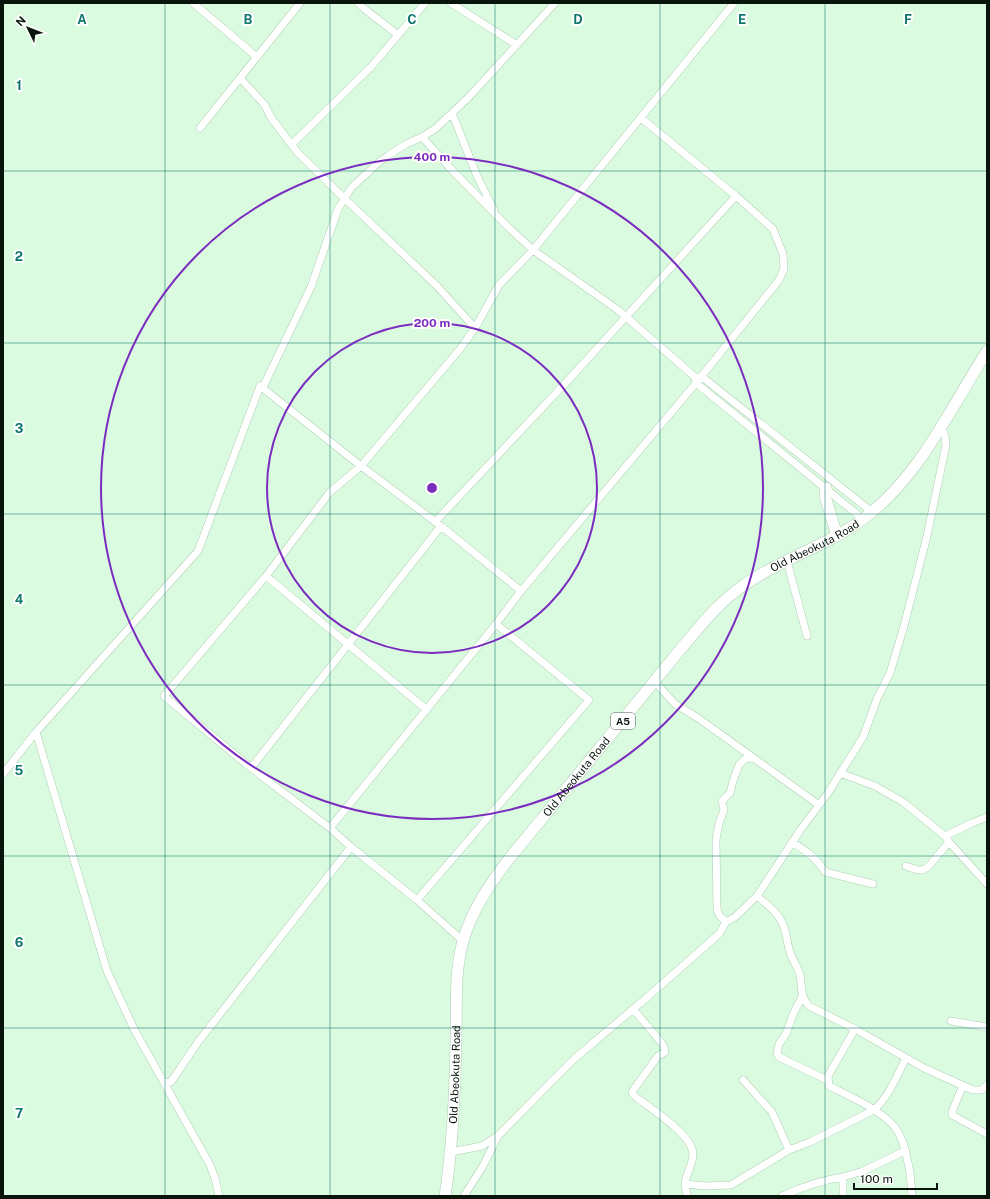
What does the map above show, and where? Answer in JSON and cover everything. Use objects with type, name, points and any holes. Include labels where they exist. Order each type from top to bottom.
[{"type":"highway","name":"Old Abeokuta Road","points":[[445,1196],[451,1152],[455,1082],[456,994],[458,970],[463,941],[476,908],[489,885],[708,617],[725,599],[745,584],[837,536],[868,515],[890,496],[908,477],[925,453],[987,351]]},
{"type":"highway","points":[[830,485],[825,496],[837,536]]},
{"type":"street","points":[[193,3],[257,57]]},
{"type":"street","points":[[200,128],[300,3]]},
{"type":"street","points":[[358,3],[398,35]]},
{"type":"street","points":[[292,144],[358,81],[425,3]]},
{"type":"street","points":[[450,3],[517,45]]},
{"type":"street","points":[[260,386],[264,387],[303,305],[336,215],[344,198],[351,188],[380,162],[406,144],[435,129],[469,97],[555,3]]},
{"type":"street","points":[[463,941],[417,900],[351,847],[330,828],[251,768],[164,696],[266,576],[330,492],[361,466],[460,349],[475,328],[499,285],[533,250],[734,3]]},
{"type":"street","points":[[240,78],[264,104],[272,119],[298,153],[436,286],[475,328]]},
{"type":"street","points":[[452,113],[477,176],[497,216]]},
{"type":"street","points":[[330,828],[427,710],[521,591],[778,280],[784,269],[784,254],[773,229],[736,196],[641,118]]},
{"type":"street","points":[[422,137],[497,216],[533,250],[626,317],[697,379],[868,515]]},
{"type":"street","points":[[251,768],[348,645],[438,524],[736,196]]},
{"type":"street","points":[[697,379],[868,515]]},
{"type":"street","points":[[260,386],[361,466],[438,524],[521,591]]},
{"type":"street","points":[[3,774],[36,732],[198,551],[260,386]]},
{"type":"street","points":[[451,1152],[482,1146],[498,1136],[569,1064],[719,934],[726,922],[735,917],[757,896],[792,842],[819,805],[863,737],[877,699],[890,673],[924,550],[946,446],[945,436],[941,427]]},
{"type":"street","points":[[787,561],[807,636]]},
{"type":"street","points":[[266,576],[427,710]]},
{"type":"street","points":[[417,900],[589,700],[496,624]]},
{"type":"street","points":[[655,682],[675,704],[698,718],[819,805]]},
{"type":"street","points":[[36,732],[108,971],[135,1031],[210,1165],[219,1196]]},
{"type":"street","points":[[726,922],[719,915],[716,909],[716,840],[719,823],[724,810],[722,801],[730,793],[739,765],[745,759],[753,758]]},
{"type":"street","points":[[840,773],[875,786],[903,802],[947,839],[987,884]]},
{"type":"street","points":[[906,866],[919,871],[924,870],[928,867],[947,839],[972,823],[987,818]]},
{"type":"street","points":[[792,842],[810,853],[825,872],[873,884]]},
{"type":"street","points":[[164,1083],[171,1082],[198,1042],[351,847]]},
{"type":"street","points":[[757,896],[778,915],[782,922],[791,957],[800,974],[802,997],[809,1006],[855,1029],[924,1068],[973,1090],[980,1090],[987,1085]]},
{"type":"street","points":[[802,997],[794,1012],[786,1034],[779,1044],[777,1054],[779,1057],[827,1080]]},
{"type":"street","points":[[633,1009],[661,1042],[665,1052],[658,1056],[632,1093],[668,1122],[691,1144],[693,1153],[692,1162],[685,1184],[687,1196]]},
{"type":"street","points":[[951,1021],[987,1027]]},
{"type":"street","points":[[855,1029],[828,1076],[827,1080],[829,1086],[874,1110],[894,1126],[898,1132],[909,1164],[912,1196]]},
{"type":"street","points":[[685,1184],[705,1186],[731,1185],[789,1150],[810,1142],[874,1110],[879,1106],[889,1092],[906,1058]]},
{"type":"street","points":[[743,1080],[772,1112],[789,1150]]},
{"type":"street","points":[[963,1085],[952,1115],[987,1134]]},
{"type":"street","points":[[464,1196],[483,1166],[498,1136]]},
{"type":"street","points":[[782,1196],[799,1188],[863,1171],[905,1151]]},
{"type":"street","points":[[843,1177],[843,1196]]}]
